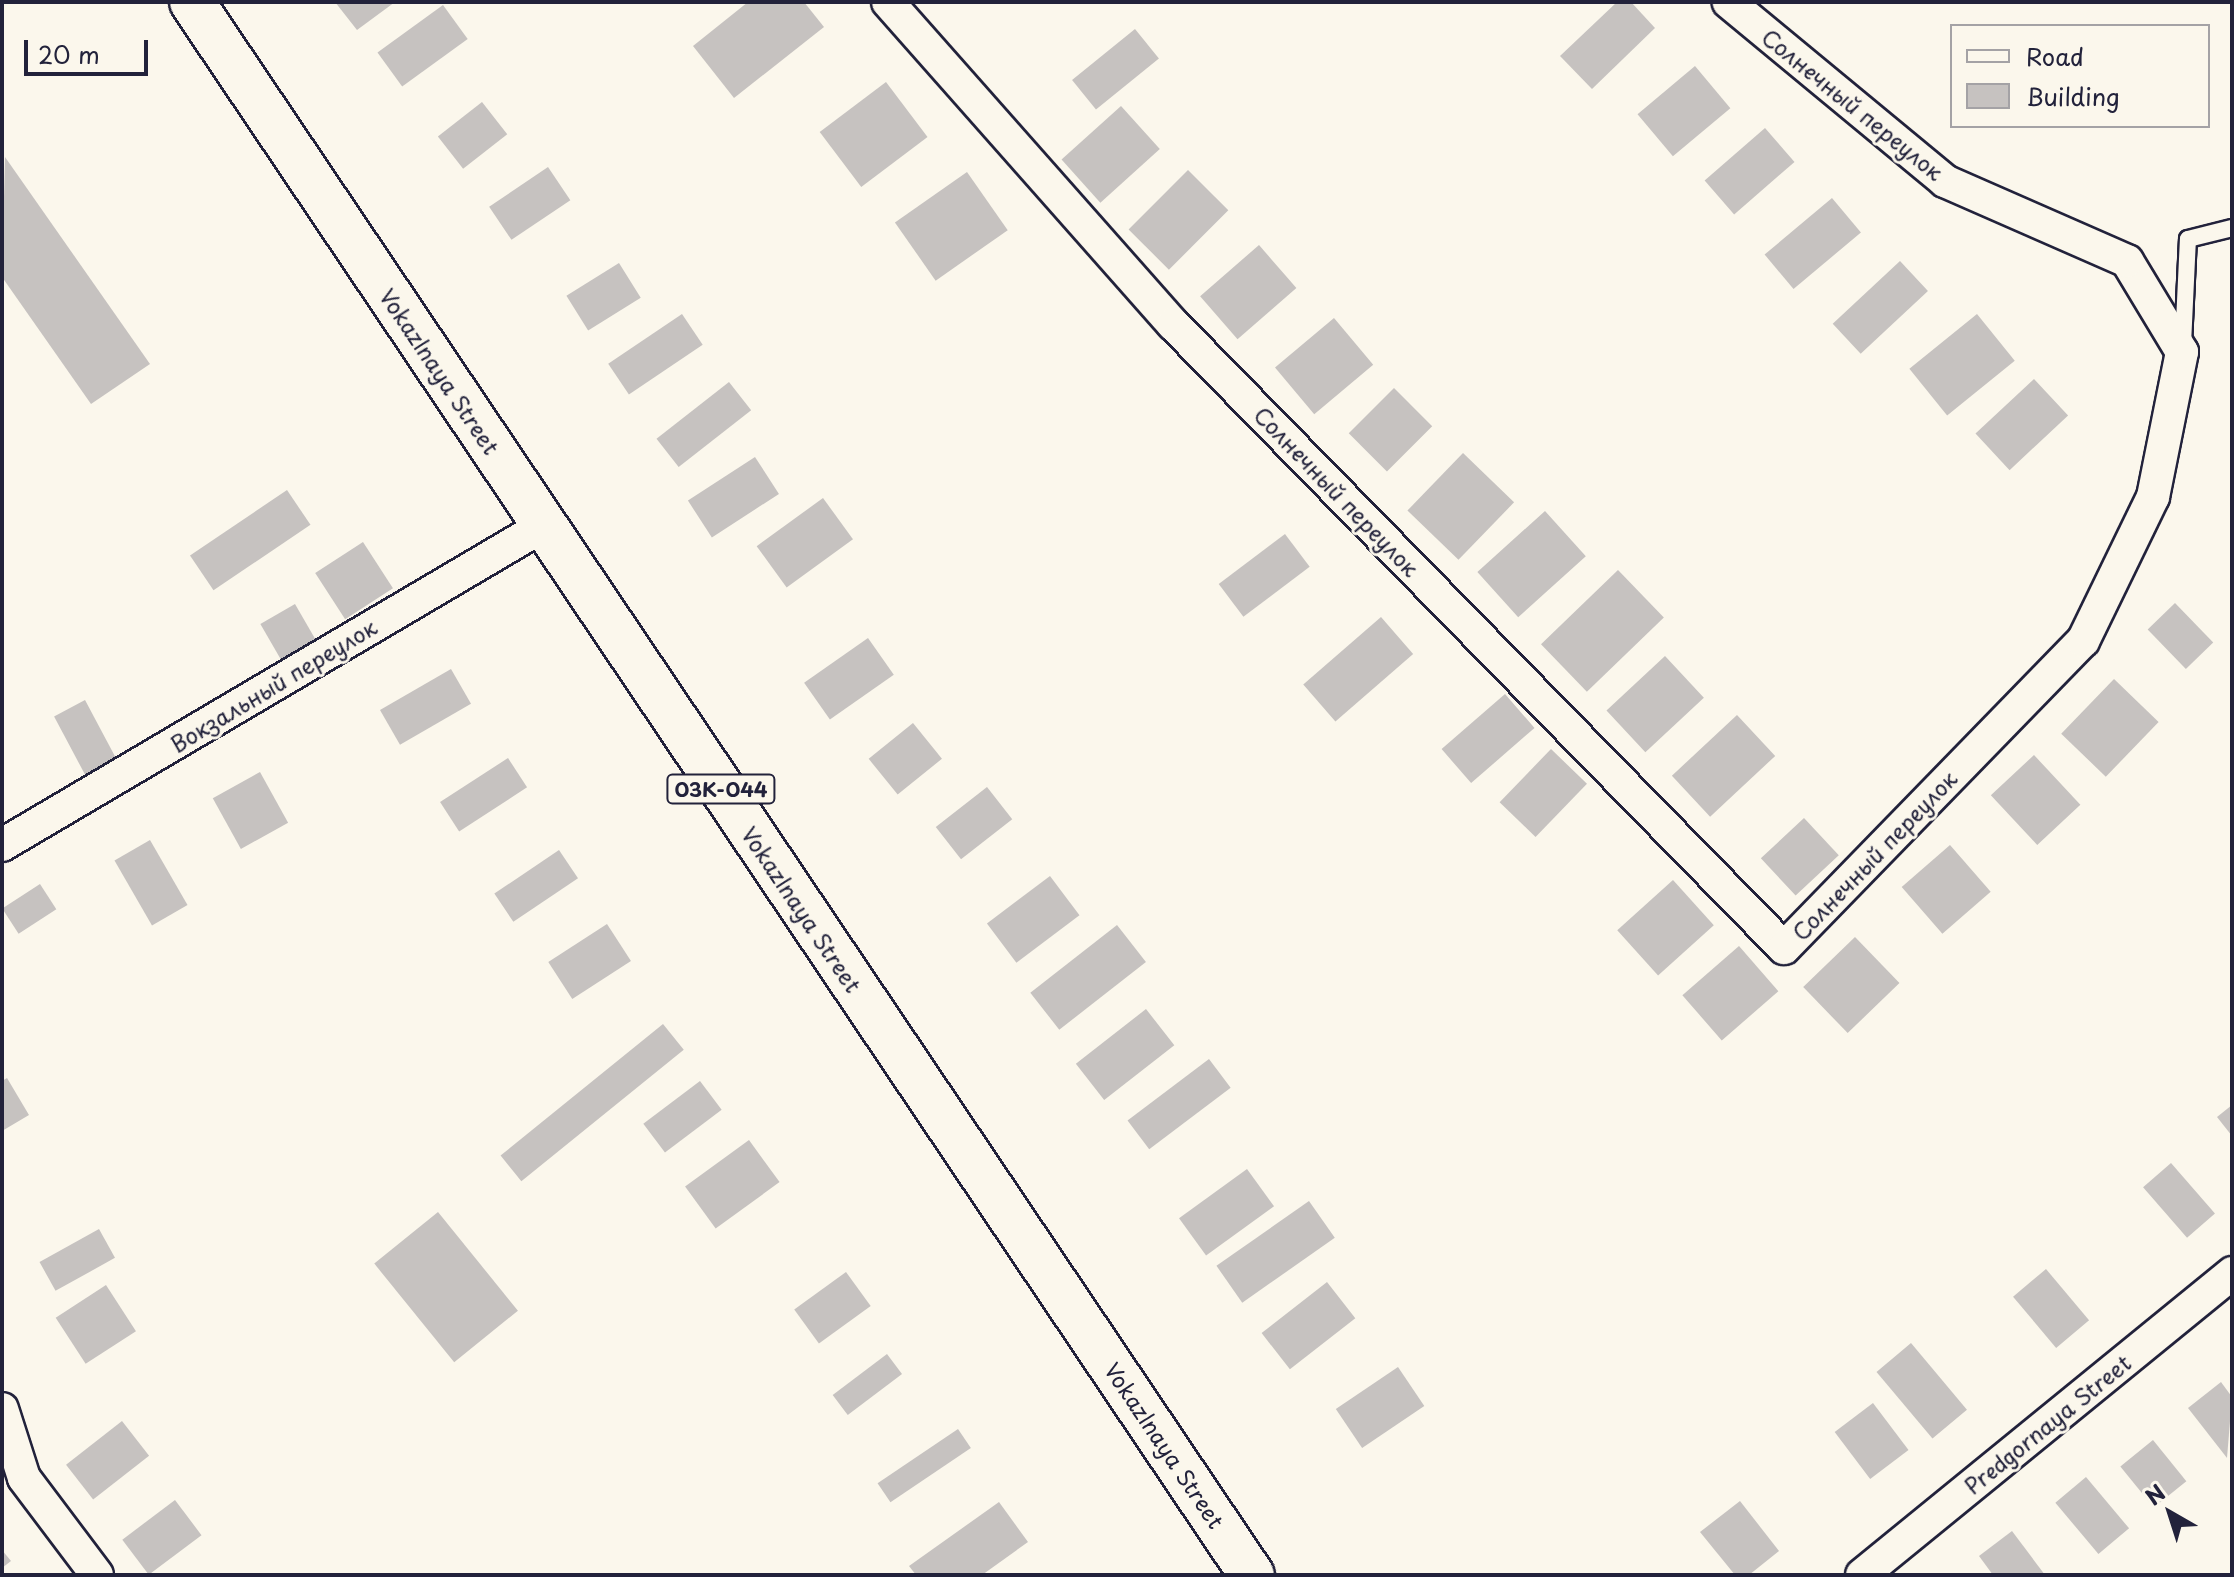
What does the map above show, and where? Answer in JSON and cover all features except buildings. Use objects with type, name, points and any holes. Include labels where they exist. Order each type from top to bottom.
[{"type":"main road","name":"Vokazlnaya Street","points":[[192,2],[1252,1575]]},
{"type":"street","name":"Солнечный переулок","points":[[888,2],[1173,324],[1784,948],[2083,641],[2153,497],[2182,352],[2127,261],[1945,181],[1729,2]]},
{"type":"street","name":"Вокзальный переулок","points":[[2,845],[543,526]]},
{"type":"street","name":"Predgornaya Street","points":[[1862,1575],[2232,1273]]},
{"type":"street","points":[[2,1409],[24,1478],[97,1575]]},
{"type":"lane","points":[[2182,352],[2188,239],[2232,228]]}]
